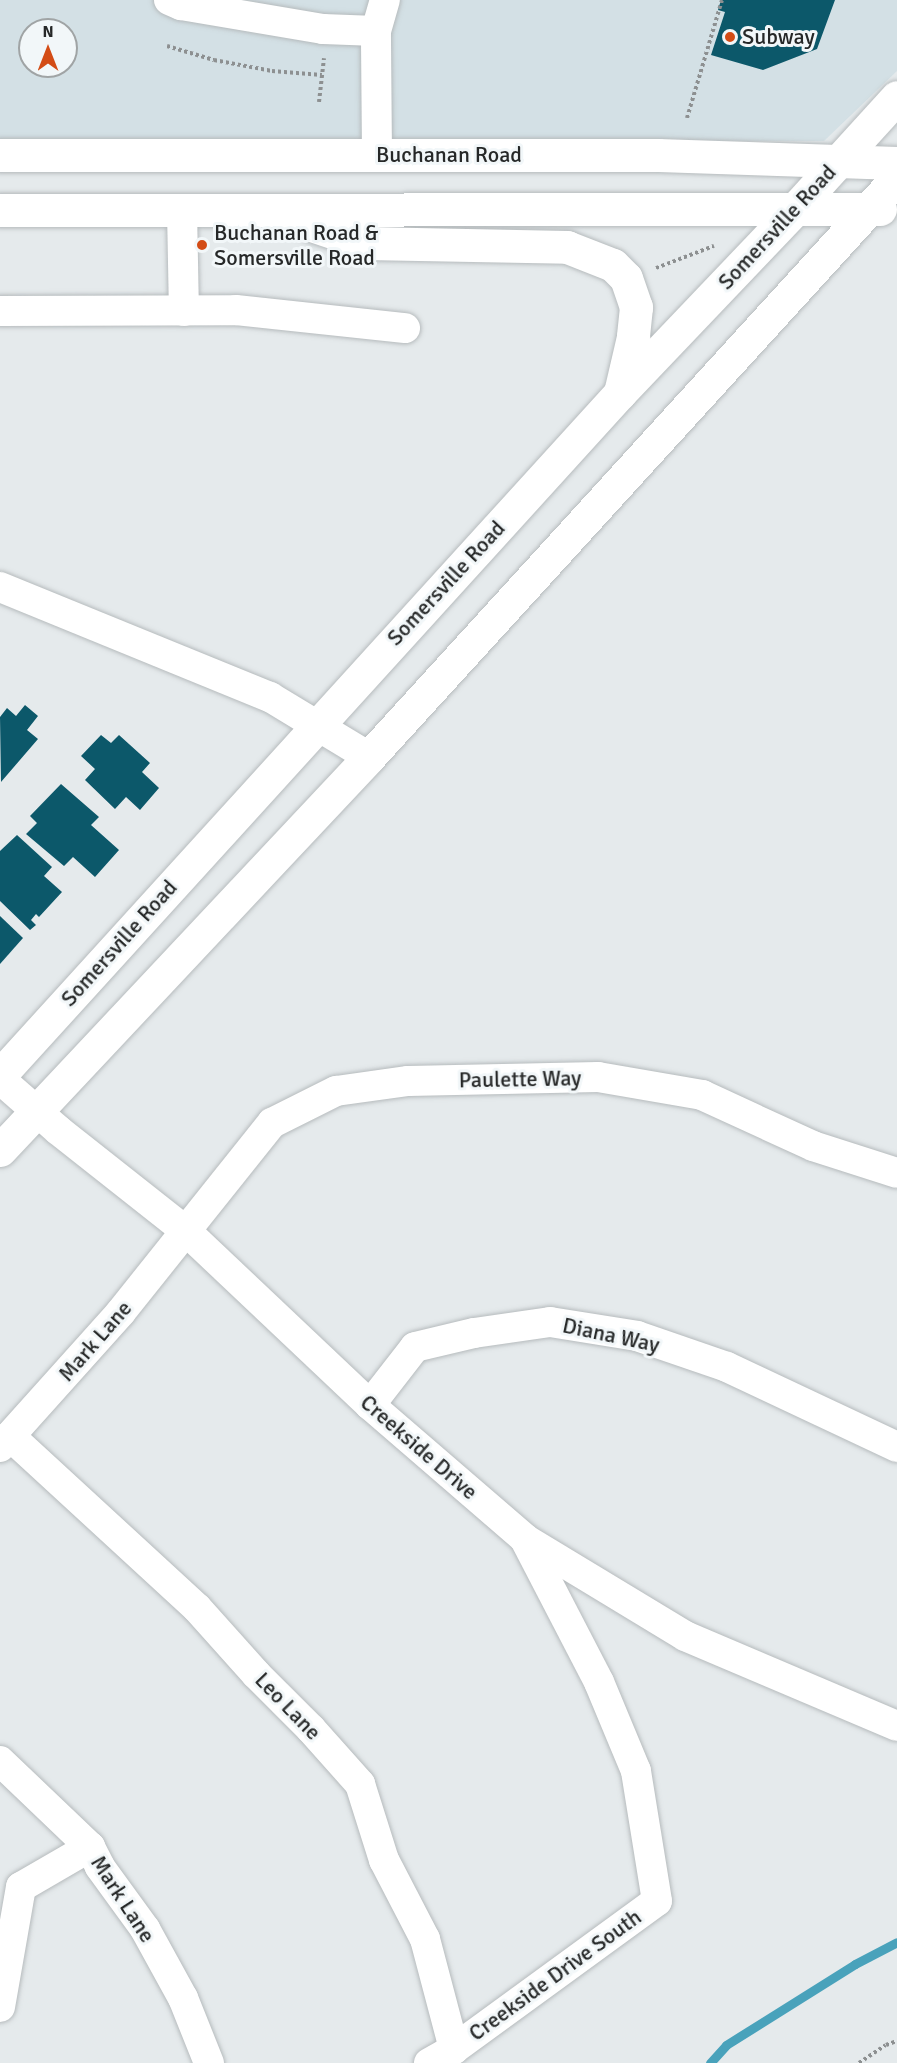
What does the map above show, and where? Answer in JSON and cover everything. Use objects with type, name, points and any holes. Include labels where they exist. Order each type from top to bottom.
[{"type":"main road","name":"Somersville Road","points":[[0,1077],[317,724],[620,393],[795,209],[897,97]]},
{"type":"main road","name":"Buchanan Road","points":[[0,155],[646,155],[897,163]]},
{"type":"main road","points":[[0,1150],[882,209],[897,178]]},
{"type":"main road","points":[[0,210],[882,209]]},
{"type":"main road","points":[[269,211],[364,243],[567,247],[613,265],[626,278],[636,307],[633,337],[620,393]]},
{"type":"street","points":[[169,0],[181,5],[277,10],[323,29],[376,31]]},
{"type":"street","points":[[377,155],[376,31],[385,0]]},
{"type":"street","points":[[182,210],[184,311]]},
{"type":"street","points":[[0,311],[236,310],[405,328]]},
{"type":"street","points":[[0,587],[270,697],[369,757]]},
{"type":"street","name":"Creekside Drive","points":[[0,1077],[35,1111],[187,1232],[370,1405],[525,1539],[685,1636],[897,1726]]},
{"type":"street","name":"Paulette Way","points":[[187,1232],[272,1123],[336,1091],[408,1081],[598,1077],[702,1095],[813,1146],[897,1173]]},
{"type":"street","name":"Mark Lane","points":[[5,1441],[121,1312],[187,1232]]},
{"type":"street","name":"Diana Way","points":[[370,1405],[415,1347],[474,1333],[550,1322],[637,1336],[727,1367],[897,1447]]},
{"type":"street","name":"Leo Lane","points":[[5,1441],[197,1608],[360,1784],[384,1860],[425,1939],[441,2056]]},
{"type":"street","name":"Creekside Drive South","points":[[441,2056],[657,1901],[636,1771],[599,1682],[525,1539]]},
{"type":"street","name":"Mark Lane","points":[[0,1761],[90,1847],[100,1867],[151,1939],[183,1998],[209,2063]]},
{"type":"street","points":[[0,2007],[21,1887],[90,1847]]},
{"type":"path","points":[[687,118],[722,0]]},
{"type":"path","points":[[167,46],[225,62],[272,71],[322,75]]},
{"type":"path","points":[[649,271],[723,243]]},
{"type":"path","points":[[860,2063],[886,2045],[897,2042]]},
{"type":"shaded area","points":[[0,0],[897,0],[897,71],[824,141],[0,140]]},
{"type":"building","points":[[721,0],[835,0],[817,49],[763,70],[711,55],[725,12],[718,10]]},
{"type":"building","points":[[25,705],[38,716],[27,730],[38,739],[1,782],[0,717],[7,708],[16,716]]},
{"type":"building","points":[[101,735],[111,743],[119,735],[150,763],[142,772],[159,788],[140,810],[126,797],[115,809],[85,780],[95,769],[81,756]]},
{"type":"building","points":[[61,784],[99,817],[91,825],[119,850],[95,877],[73,857],[64,866],[26,834],[37,823],[30,816]]},
{"type":"building","points":[[17,835],[52,867],[44,876],[62,892],[39,917],[36,914],[31,920],[36,925],[30,930],[0,901],[0,851]]},
{"type":"building","points":[[0,916],[23,938],[0,964]]},
{"type":"waterway","points":[[710,2063],[726,2045],[855,1964],[897,1942]]},
{"type":"place","name":"Subway","points":[[730,37]]},
{"type":"place","name":"Buchanan Road & Somersville Road","points":[[202,245]]}]
